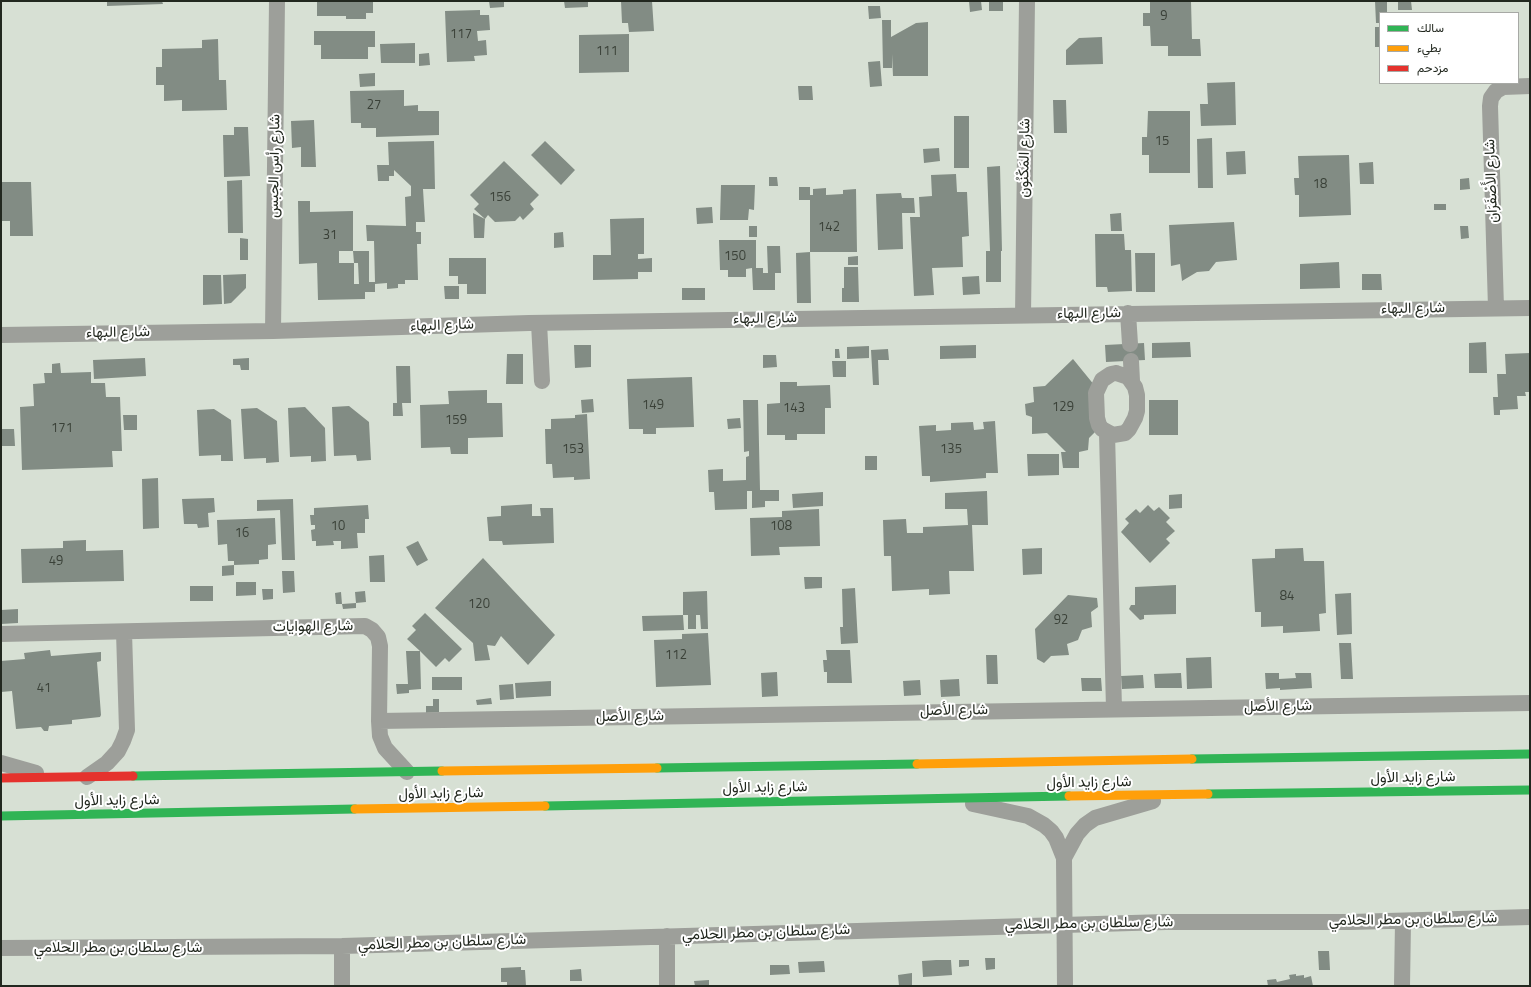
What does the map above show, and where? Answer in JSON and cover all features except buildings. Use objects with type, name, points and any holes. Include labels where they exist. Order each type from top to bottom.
[{"type":"main road","name":"شارع زايد الأول","points":[[1,778],[1530,754]]},
{"type":"main road","name":"شارع زايد الأول","points":[[1,816],[942,798],[1530,790]]},
{"type":"street","name":"شارع رأس الجبس","points":[[273,331],[276,1]]},
{"type":"street","name":"شارع المَكْنُون","points":[[1024,315],[1027,1]]},
{"type":"street","name":"شارع الأَصْفَرَان","points":[[1496,308],[1491,98],[1496,91],[1503,87],[1530,86]]},
{"type":"street","name":"شارع البهاء","points":[[1,335],[273,331],[539,323],[1530,308]]},
{"type":"street","points":[[1128,313],[1130,344]]},
{"type":"street","points":[[539,323],[542,381]]},
{"type":"street","points":[[1131,361],[1132,381]]},
{"type":"street","points":[[1116,373],[1128,377],[1132,381],[1137,395],[1137,412],[1133,424],[1125,433],[1113,435],[1107,433],[1099,424],[1097,418],[1096,393],[1099,384],[1106,376],[1116,373]]},
{"type":"street","points":[[1107,433],[1114,709]]},
{"type":"street","name":"شارع الهوايات","points":[[1,634],[364,626],[372,630],[378,637],[380,646],[380,736],[385,748],[407,772]]},
{"type":"street","points":[[87,777],[107,763],[118,751],[127,730],[124,632]]},
{"type":"street","name":"شارع الأصل","points":[[379,721],[1530,703]]},
{"type":"street","points":[[1,763],[55,778]]},
{"type":"street","points":[[1064,858],[1077,834],[1085,825],[1095,818],[1172,796]]},
{"type":"street","points":[[942,798],[1017,813],[1036,820],[1052,831],[1064,858],[1065,986]]},
{"type":"street","name":"شارع سلطان بن مطر الحلامي","points":[[1,948],[342,946],[1166,922],[1403,922],[1530,917]]},
{"type":"street","points":[[1402,986],[1403,922]]},
{"type":"street","points":[[667,936],[667,986]]},
{"type":"street","points":[[342,946],[342,986]]},
{"type":"traffic: fast","points":[[1192,759],[1530,754]]},
{"type":"traffic: fast","points":[[657,768],[917,764]]},
{"type":"traffic: fast","points":[[133,776],[442,771]]},
{"type":"traffic: fast","points":[[1208,794],[1530,790]]},
{"type":"traffic: fast","points":[[545,806],[1069,796]]},
{"type":"traffic: fast","points":[[1,816],[355,809]]},
{"type":"traffic: slow","points":[[917,764],[1192,759]]},
{"type":"traffic: slow","points":[[442,771],[657,768]]},
{"type":"traffic: slow","points":[[1069,796],[1208,794]]},
{"type":"traffic: slow","points":[[355,809],[545,806]]},
{"type":"traffic: jam","points":[[1,778],[133,776]]}]
